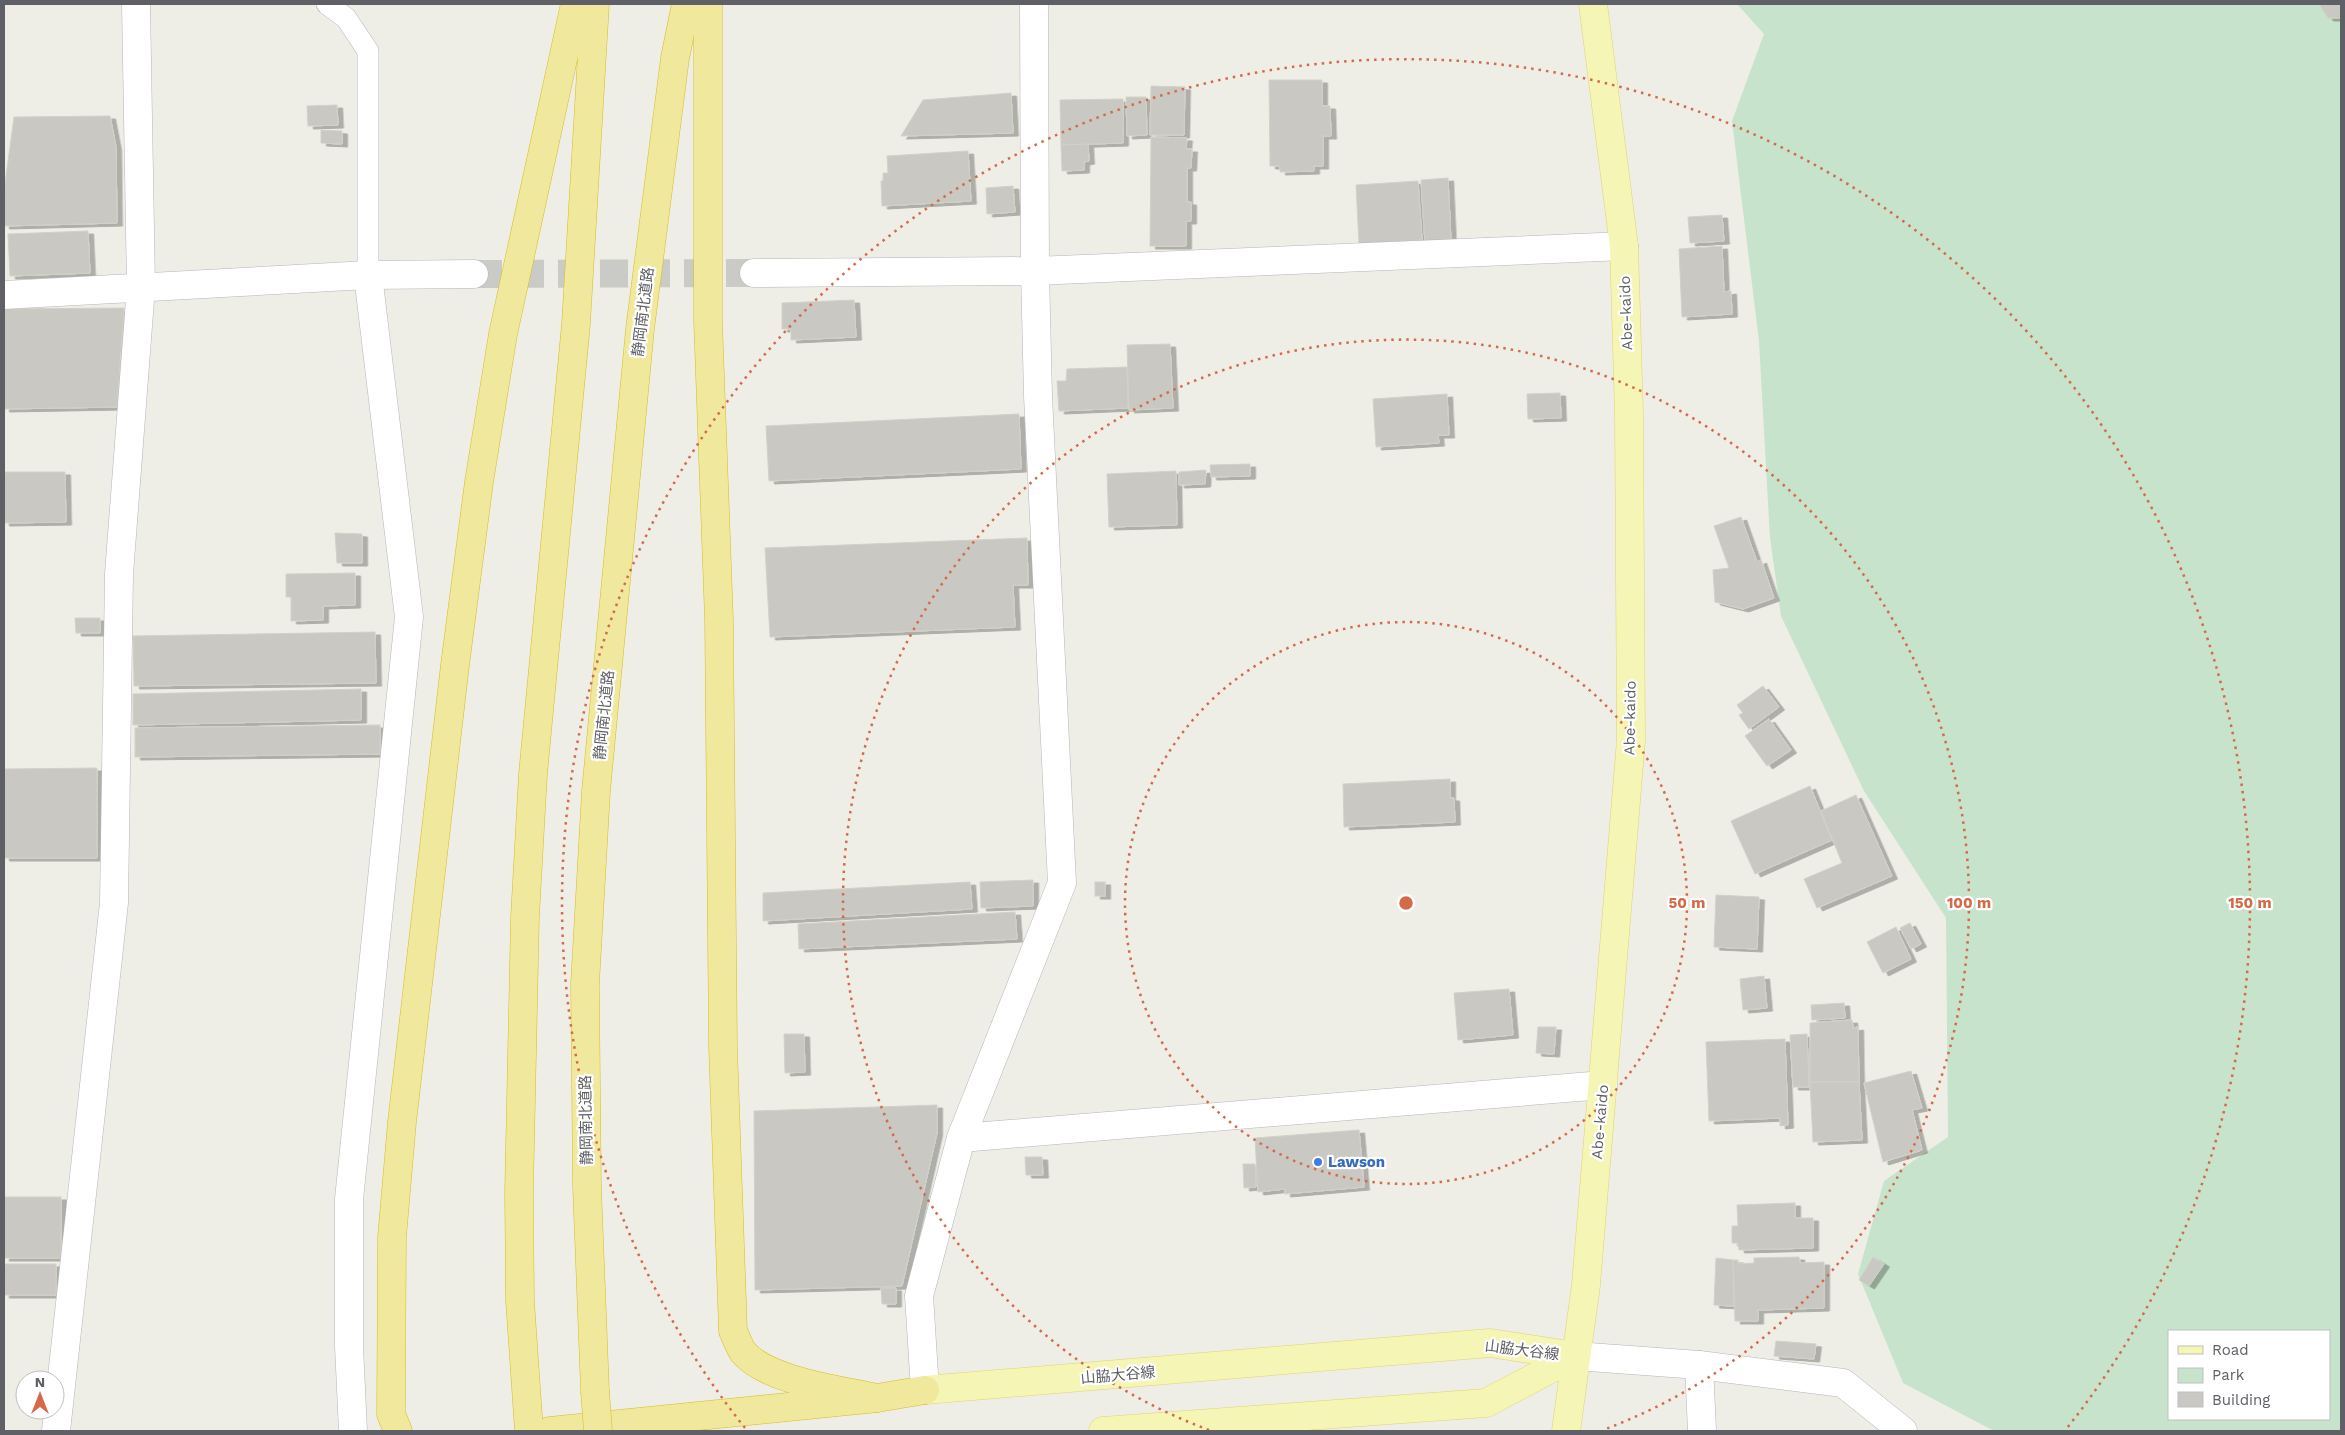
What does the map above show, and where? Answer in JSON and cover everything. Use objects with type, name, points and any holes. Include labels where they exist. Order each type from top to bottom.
[{"type":"highway","points":[[398,1431],[392,1414],[392,1237],[402,1122],[455,665],[479,482],[503,334],[575,4]]},
{"type":"highway","points":[[529,1431],[520,1301],[519,1191],[526,918],[533,774],[576,324],[595,4]]},
{"type":"highway","name":"静岡南北道路","points":[[598,1431],[587,1186],[585,984],[596,791],[640,329],[675,58],[686,4]]},
{"type":"highway","points":[[708,4],[708,321],[718,620],[723,1047],[733,1331],[743,1352],[765,1368],[794,1380],[877,1398]]},
{"type":"highway","points":[[550,1431],[877,1398],[926,1390]]},
{"type":"main road","name":"Abe-kaido","points":[[1566,1431],[1586,1285],[1632,740],[1629,414],[1624,246],[1593,4]]},
{"type":"main road","name":"山脇大谷線","points":[[926,1390],[1490,1343],[1575,1356]]},
{"type":"main road","name":"山脇大谷線","points":[[1103,1431],[1486,1402],[1575,1356]]},
{"type":"street","points":[[56,1431],[114,903],[119,574],[141,287],[136,4]]},
{"type":"street","points":[[926,1390],[919,1296],[961,1138],[1062,883],[1038,396],[1035,271],[1034,4]]},
{"type":"street","points":[[754,273],[1035,271],[1624,246]]},
{"type":"street","points":[[4,295],[368,275],[474,274]]},
{"type":"street","points":[[353,1431],[349,1346],[349,1199],[409,616],[368,275]]},
{"type":"street","points":[[961,1138],[1603,1085]]},
{"type":"street","points":[[1575,1356],[1699,1365],[1843,1383],[1903,1431]]},
{"type":"street","points":[[1699,1365],[1702,1431]]},
{"type":"lane","points":[[327,4],[346,18],[368,51],[368,275]]},
{"type":"green space","points":[[1737,4],[2341,4],[2341,1431],[1994,1431],[1903,1383],[1858,1274],[1884,1181],[1948,1137],[1946,918],[1864,791],[1781,616],[1770,538],[1759,341],[1732,121],[1764,34]]},
{"type":"building","points":[[2319,4],[2341,4],[2341,18],[2328,18]]},
{"type":"building","points":[[1269,80],[1322,80],[1322,106],[1330,106],[1331,136],[1323,136],[1323,166],[1314,166],[1314,171],[1280,172],[1280,166],[1270,166]]},
{"type":"building","points":[[1151,86],[1185,87],[1184,135],[1150,135]]},
{"type":"building","points":[[1011,93],[1013,133],[901,136],[923,100]]},
{"type":"building","points":[[1126,97],[1146,97],[1147,135],[1127,136]]},
{"type":"building","points":[[1123,99],[1123,143],[1061,145],[1060,100]]},
{"type":"building","points":[[337,105],[338,125],[308,126],[307,106]]},
{"type":"building","points":[[110,116],[116,147],[117,223],[4,226],[4,191],[14,117]]},
{"type":"building","points":[[321,130],[342,131],[342,144],[321,143]]},
{"type":"building","points":[[1151,137],[1187,138],[1186,149],[1192,149],[1191,168],[1187,168],[1187,202],[1191,202],[1191,221],[1186,221],[1186,246],[1150,246]]},
{"type":"building","points":[[1088,144],[1089,161],[1084,162],[1084,170],[1062,171],[1061,145]]},
{"type":"building","points":[[968,151],[971,201],[882,206],[881,181],[883,181],[883,173],[888,173],[887,156]]},
{"type":"building","points":[[1448,178],[1451,241],[1425,243],[1421,180]]},
{"type":"building","points":[[1418,181],[1422,240],[1359,244],[1356,185]]},
{"type":"building","points":[[1013,186],[1015,212],[987,214],[986,188]]},
{"type":"building","points":[[1722,215],[1724,241],[1690,243],[1688,217]]},
{"type":"building","points":[[88,231],[90,273],[10,276],[8,234]]},
{"type":"building","points":[[1722,246],[1724,292],[1731,291],[1732,314],[1682,317],[1679,249]]},
{"type":"building","points":[[854,300],[856,337],[791,340],[791,329],[782,329],[782,303]]},
{"type":"building","points":[[124,308],[117,407],[4,409],[4,309]]},
{"type":"building","points":[[1170,344],[1173,408],[1129,410],[1127,345]]},
{"type":"building","points":[[1127,367],[1128,408],[1059,411],[1057,381],[1066,381],[1067,369]]},
{"type":"building","points":[[1560,393],[1561,418],[1528,419],[1527,394]]},
{"type":"building","points":[[1447,394],[1449,435],[1438,435],[1439,443],[1376,447],[1373,399]]},
{"type":"building","points":[[1019,414],[1021,469],[769,481],[766,426]]},
{"type":"building","points":[[1250,464],[1250,476],[1211,477],[1210,465]]},
{"type":"building","points":[[1206,470],[1205,484],[1179,485],[1179,472]]},
{"type":"building","points":[[1176,471],[1177,525],[1109,527],[1107,474]]},
{"type":"building","points":[[4,472],[65,472],[66,522],[4,523]]},
{"type":"building","points":[[1741,517],[1757,562],[1761,560],[1774,598],[1743,609],[1715,602],[1713,570],[1729,568],[1714,526]]},
{"type":"building","points":[[335,533],[362,534],[362,563],[337,563]]},
{"type":"building","points":[[1027,538],[1028,585],[1013,585],[1015,627],[770,637],[765,548]]},
{"type":"building","points":[[355,573],[355,605],[323,606],[323,620],[291,621],[291,597],[286,597],[286,574]]},
{"type":"building","points":[[75,618],[100,618],[100,633],[76,633]]},
{"type":"building","points":[[375,632],[376,683],[134,686],[133,636]]},
{"type":"building","points":[[1763,686],[1779,707],[1749,729],[1739,715],[1743,713],[1737,705]]},
{"type":"building","points":[[361,689],[361,720],[133,725],[133,694]]},
{"type":"building","points":[[1769,719],[1791,750],[1767,766],[1745,736]]},
{"type":"building","points":[[380,725],[380,754],[135,757],[135,728]]},
{"type":"building","points":[[97,768],[97,858],[4,858],[4,769]]},
{"type":"building","points":[[1450,779],[1450,798],[1454,798],[1455,822],[1344,827],[1343,784]]},
{"type":"building","points":[[1810,786],[1832,840],[1755,874],[1731,821]]},
{"type":"building","points":[[1856,795],[1892,876],[1817,908],[1804,879],[1842,863],[1821,811]]},
{"type":"building","points":[[1033,880],[1033,906],[981,908],[980,882]]},
{"type":"building","points":[[970,882],[972,909],[763,921],[763,893]]},
{"type":"building","points":[[1095,882],[1105,882],[1105,896],[1095,896]]},
{"type":"building","points":[[1716,895],[1759,897],[1757,949],[1714,947]]},
{"type":"building","points":[[1015,912],[1017,939],[799,949],[798,924]]},
{"type":"building","points":[[1910,923],[1921,944],[1911,949],[1900,928]]},
{"type":"building","points":[[1896,927],[1911,959],[1883,973],[1867,942]]},
{"type":"building","points":[[1764,976],[1767,1008],[1743,1010],[1740,979]]},
{"type":"building","points":[[1509,989],[1513,1035],[1458,1040],[1454,993]]},
{"type":"building","points":[[1844,1003],[1845,1018],[1812,1020],[1811,1005]]},
{"type":"building","points":[[1852,1020],[1853,1028],[1858,1027],[1859,1082],[1810,1082],[1810,1023]]},
{"type":"building","points":[[1538,1027],[1556,1027],[1554,1054],[1536,1053]]},
{"type":"building","points":[[784,1034],[804,1034],[805,1072],[785,1073]]},
{"type":"building","points":[[1807,1034],[1809,1087],[1793,1087],[1790,1035]]},
{"type":"building","points":[[1785,1039],[1788,1125],[1780,1126],[1780,1118],[1709,1121],[1706,1042]]},
{"type":"building","points":[[1911,1071],[1922,1108],[1912,1110],[1922,1150],[1883,1162],[1864,1083]]},
{"type":"building","points":[[1810,1082],[1859,1082],[1862,1140],[1813,1142]]},
{"type":"building","points":[[937,1105],[937,1133],[902,1286],[755,1290],[754,1111]]},
{"type":"building","points":[[1359,1130],[1364,1187],[1285,1194],[1285,1189],[1258,1192],[1255,1138]]},
{"type":"building","points":[[1025,1157],[1042,1157],[1043,1175],[1026,1175]]},
{"type":"building","points":[[1243,1164],[1255,1164],[1256,1187],[1244,1188]]},
{"type":"building","points":[[4,1197],[61,1197],[61,1258],[4,1258]]},
{"type":"building","points":[[1795,1203],[1795,1218],[1813,1218],[1813,1248],[1739,1250],[1738,1243],[1732,1243],[1732,1226],[1738,1226],[1737,1205]]},
{"type":"building","points":[[1799,1257],[1800,1263],[1824,1262],[1824,1308],[1758,1310],[1758,1321],[1735,1321],[1733,1260],[1738,1260],[1738,1264],[1754,1263],[1754,1258]]},
{"type":"building","points":[[1873,1257],[1884,1264],[1869,1286],[1859,1280]]},
{"type":"building","points":[[1716,1258],[1733,1260],[1734,1306],[1714,1305]]},
{"type":"building","points":[[4,1264],[56,1264],[56,1295],[4,1295]]},
{"type":"building","points":[[881,1288],[896,1288],[896,1304],[882,1304]]},
{"type":"building","points":[[1776,1341],[1816,1344],[1814,1359],[1774,1356]]},
{"type":"tunnel","points":[[474,274],[754,273]]},
{"type":"place","name":"Lawson","points":[[1318,1162]]}]
